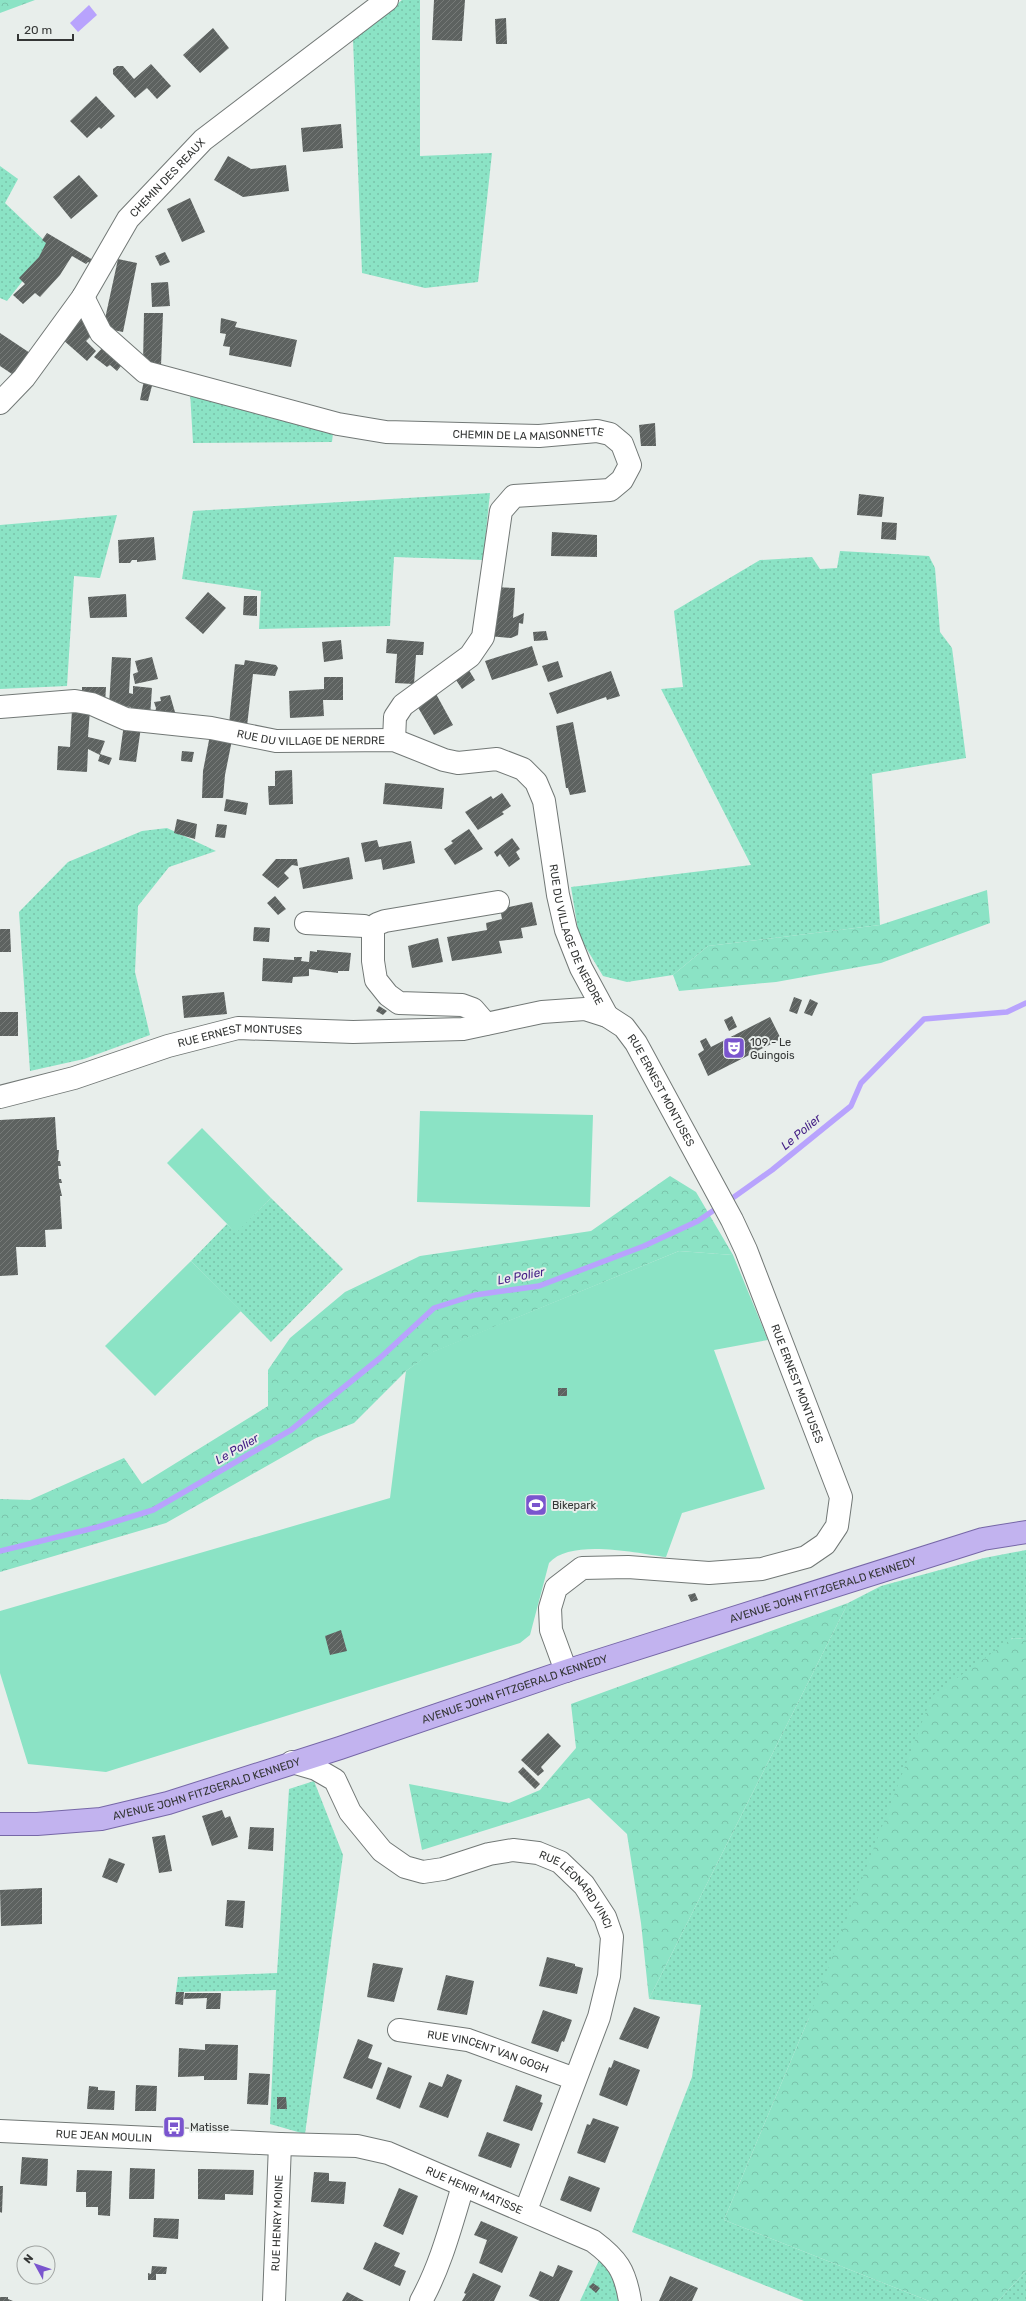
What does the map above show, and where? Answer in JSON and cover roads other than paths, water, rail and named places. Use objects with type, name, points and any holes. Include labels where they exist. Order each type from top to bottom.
[{"type":"main road","name":"AVENUE JOHN FITZGERALD KENNEDY","points":[[0,1824],[37,1824],[101,1819],[168,1803],[292,1762],[340,1748],[566,1670],[983,1539],[1026,1532]]},
{"type":"street","name":"CHEMIN DES REAUX","points":[[0,403],[24,378],[83,297],[128,219],[203,140],[387,0]]},
{"type":"street","name":"CHEMIN DE LA MAISONNETTE","points":[[83,297],[101,333],[145,372],[338,424],[386,432],[539,436],[597,431],[610,434],[622,444],[630,465],[622,480],[610,490],[514,496],[502,511],[482,637],[470,656],[403,705],[395,717],[394,740]]},
{"type":"street","name":"RUE DU VILLAGE DE NERDRE","points":[[0,707],[75,701],[92,704],[126,719],[211,728],[276,741],[394,740],[444,760],[458,763],[498,760],[523,769],[536,782],[544,801],[558,895],[566,930],[581,968],[607,1016]]},
{"type":"street","points":[[486,1024],[473,1009],[462,1005],[399,1003],[388,995],[376,980],[373,960],[373,930],[377,924],[385,921],[498,902]]},
{"type":"street","points":[[306,923],[364,926],[373,930]]},
{"type":"street","name":"RUE ERNEST MONTUSES","points":[[0,1097],[74,1078],[168,1046],[238,1028],[353,1032],[462,1029],[542,1012],[586,1009],[607,1016],[624,1027],[636,1043],[732,1220],[746,1250],[841,1497],[837,1526],[826,1544],[806,1557],[762,1569],[709,1573],[628,1567],[582,1568],[556,1588],[550,1608],[551,1630],[566,1670]]},
{"type":"street","name":"RUE LÉONARD VINCI","points":[[292,1762],[316,1769],[335,1780],[350,1812],[382,1850],[406,1867],[423,1872],[443,1868],[489,1854],[513,1850],[538,1853],[560,1862],[584,1885],[605,1917],[612,1936],[609,1976],[599,2017],[526,2210]]},
{"type":"street","name":"RUE VINCENT VAN GOGH","points":[[399,2030],[468,2040],[575,2079]]},
{"type":"street","name":"RUE JEAN MOULIN","points":[[0,2131],[280,2144]]},
{"type":"street","name":"RUE HENRI MATISSE","points":[[280,2144],[357,2146],[388,2153],[463,2186],[526,2210],[593,2241],[613,2256],[627,2282],[630,2301]]},
{"type":"street","name":"RUE HENRY MOINE","points":[[274,2301],[280,2144]]},
{"type":"street","points":[[421,2301],[430,2284],[446,2241],[463,2186]]},
{"type":"waterway","name":"Le Polier","points":[[727,1202],[772,1170],[851,1106],[861,1083],[924,1019],[1007,1012],[1026,1003]]},
{"type":"waterway","name":"Le Polier","points":[[0,1551],[98,1527],[153,1510],[291,1430],[380,1358],[434,1308],[475,1295],[539,1286],[644,1246],[698,1221],[720,1206]]},
{"type":"place","name":"109 - Le Guingois","points":[[734,1048]]},
{"type":"place","name":"Bikepark","points":[[536,1505]]},
{"type":"place","name":"Matisse","points":[[174,2127]]}]
